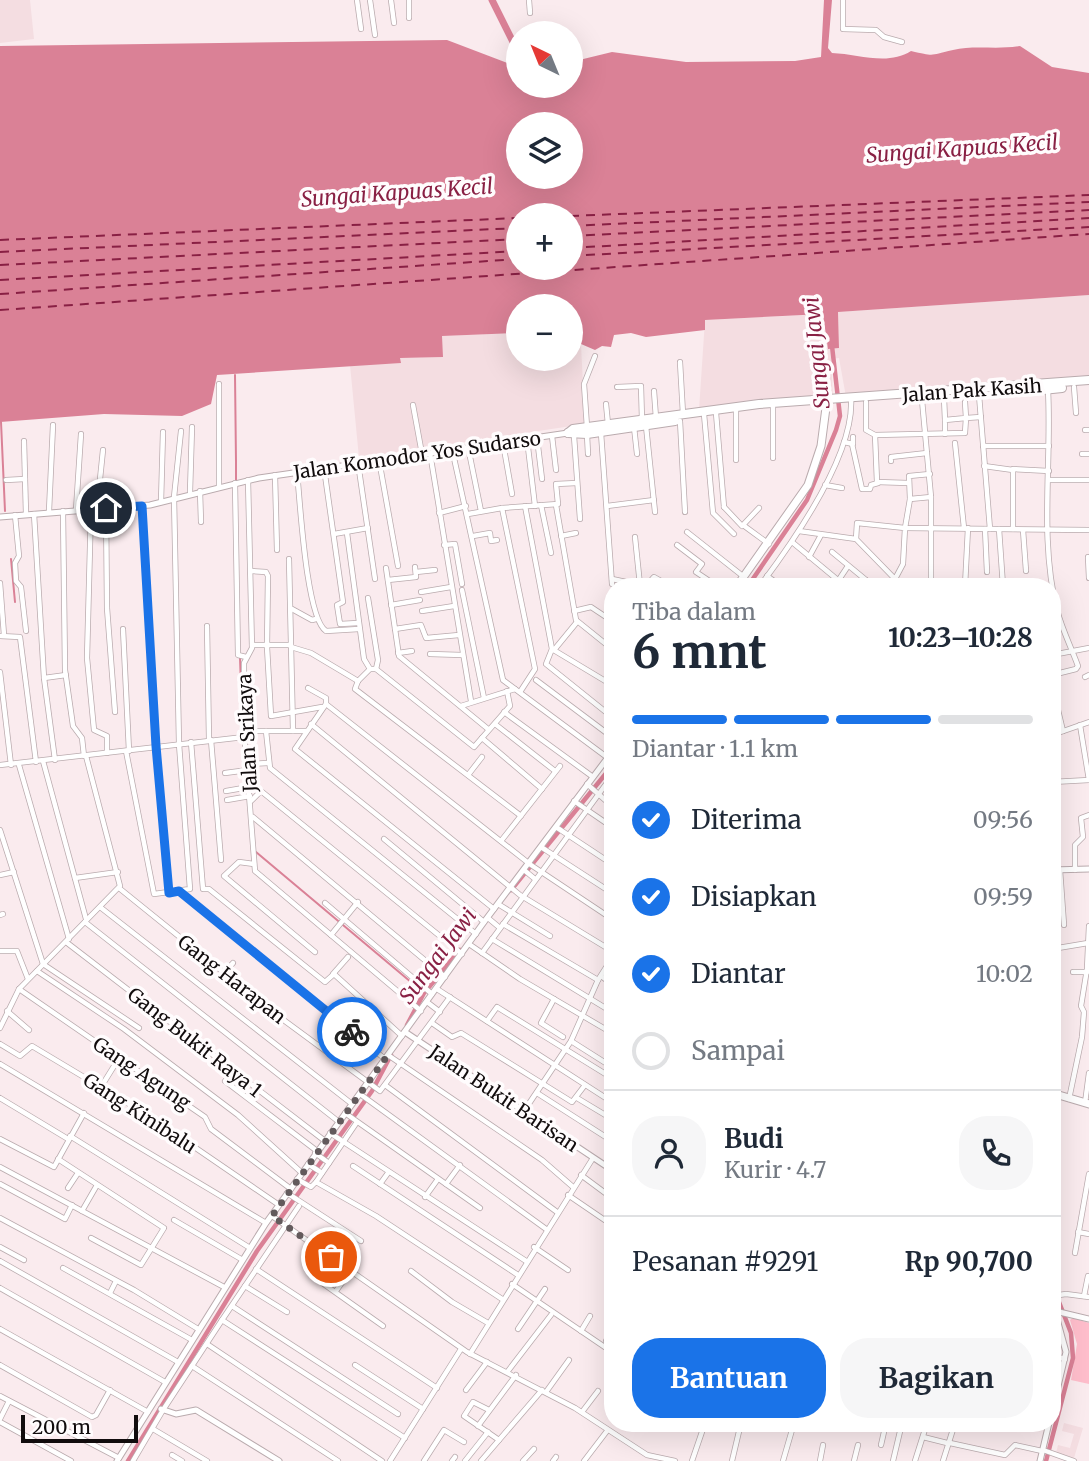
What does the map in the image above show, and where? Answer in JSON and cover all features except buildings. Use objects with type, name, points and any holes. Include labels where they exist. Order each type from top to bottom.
[{"type":"highway","name":"Jalan Pak Kasih","points":[[851,400],[922,400],[1048,390],[1089,382]]},
{"type":"highway","name":"Jalan Pak Kasih","points":[[851,400],[866,402],[1089,382]]},
{"type":"highway","points":[[587,431],[608,425],[682,418],[808,400],[851,400]]},
{"type":"highway","name":"Jalan Komodor Yos Sudarso","points":[[571,434],[635,430],[644,422],[831,402]]},
{"type":"main road","points":[[744,577],[808,485],[821,446],[831,402]]},
{"type":"main road","points":[[1061,1096],[1087,1103]]},
{"type":"street","points":[[357,0],[362,29]]},
{"type":"street","points":[[370,0],[375,35]]},
{"type":"street","points":[[391,0],[394,23]]},
{"type":"street","points":[[409,0],[410,18]]},
{"type":"street","points":[[529,0],[530,13]]},
{"type":"street","points":[[844,0],[843,29],[876,30],[884,37],[902,42]]},
{"type":"street","points":[[588,454],[584,384],[594,356]]},
{"type":"street","points":[[680,362],[685,512]]},
{"type":"street","points":[[219,384],[219,486]]},
{"type":"street","points":[[617,387],[641,386],[656,512]]},
{"type":"street","points":[[1074,387],[1076,413]]},
{"type":"street","points":[[1048,390],[1048,530],[1053,578]]},
{"type":"street","points":[[654,391],[656,419]]},
{"type":"street","points":[[979,395],[987,572]]},
{"type":"street","points":[[944,398],[946,434]]},
{"type":"street","points":[[770,578],[767,576],[792,542],[825,485],[851,423],[851,400]]},
{"type":"street","points":[[922,400],[930,474],[931,578]]},
{"type":"street","points":[[866,402],[866,430],[875,435],[965,433],[965,402]]},
{"type":"street","points":[[606,404],[608,425]]},
{"type":"street","points":[[413,405],[422,454]]},
{"type":"street","points":[[773,407],[773,458]]},
{"type":"street","points":[[736,411],[736,460]]},
{"type":"street","points":[[716,413],[724,507],[741,527]]},
{"type":"street","points":[[704,414],[712,512],[734,534]]},
{"type":"street","points":[[945,420],[981,416]]},
{"type":"street","points":[[49,511],[53,425]]},
{"type":"street","points":[[190,492],[192,428]]},
{"type":"street","points":[[635,430],[636,454]]},
{"type":"street","points":[[123,629],[127,751],[155,894],[169,893],[191,888],[179,744],[174,497],[181,431]]},
{"type":"street","points":[[161,502],[163,432]]},
{"type":"street","points":[[601,432],[612,578]]},
{"type":"street","points":[[76,510],[81,434]]},
{"type":"street","points":[[571,434],[580,519]]},
{"type":"street","name":"Jalan Komodor Yos Sudarso","points":[[1,516],[142,506],[190,492],[275,475],[571,434]]},
{"type":"street","points":[[875,435],[878,483]]},
{"type":"street","points":[[552,436],[556,470]]},
{"type":"street","points":[[853,437],[852,444],[862,489],[870,489],[871,485],[878,483],[908,483]]},
{"type":"street","points":[[537,438],[542,479]]},
{"type":"street","points":[[527,439],[538,505],[551,553]]},
{"type":"street","points":[[24,441],[26,514]]},
{"type":"street","points":[[844,442],[852,444]]},
{"type":"street","points":[[503,443],[512,494]]},
{"type":"street","points":[[955,443],[966,528],[965,578]]},
{"type":"street","points":[[983,446],[1049,446]]},
{"type":"street","points":[[468,447],[481,511]]},
{"type":"street","points":[[452,449],[503,680],[604,755]]},
{"type":"street","points":[[103,450],[94,509],[87,658],[94,730],[107,736],[107,753]]},
{"type":"street","points":[[430,453],[471,701]]},
{"type":"street","points":[[891,461],[891,457],[928,453]]},
{"type":"street","points":[[1082,454],[1089,454]]},
{"type":"street","points":[[379,460],[398,566]]},
{"type":"street","points":[[358,463],[375,579]]},
{"type":"street","points":[[984,466],[1049,471]]},
{"type":"street","points":[[324,468],[343,602],[337,606],[340,624],[359,626]]},
{"type":"street","points":[[1012,469],[1013,529]]},
{"type":"street","points":[[297,472],[316,619],[326,631],[359,626]]},
{"type":"street","points":[[895,578],[903,564],[910,499],[909,475],[930,474]]},
{"type":"street","points":[[275,475],[277,550]]},
{"type":"street","points":[[6,480],[25,479]]},
{"type":"street","name":"Jalan Srikaya","points":[[248,480],[252,645],[242,657],[244,734],[252,816],[252,864]]},
{"type":"street","points":[[1049,480],[1089,480]]},
{"type":"street","points":[[235,482],[242,657]]},
{"type":"street","points":[[577,483],[556,484],[556,505],[574,611],[578,622],[604,643]]},
{"type":"street","points":[[825,485],[842,488]]},
{"type":"street","points":[[200,490],[201,522]]},
{"type":"street","points":[[910,499],[931,497]]},
{"type":"street","points":[[607,506],[654,500]]},
{"type":"street","points":[[468,514],[502,508],[556,505]]},
{"type":"street","points":[[142,506],[156,746],[169,893]]},
{"type":"street","points":[[439,513],[466,506]]},
{"type":"street","points":[[525,506],[553,649],[604,680]]},
{"type":"street","points":[[712,512],[724,507]]},
{"type":"street","points":[[106,508],[107,608],[115,712]]},
{"type":"street","points":[[502,508],[536,669],[518,691]]},
{"type":"street","points":[[759,508],[743,525],[769,544]]},
{"type":"street","points":[[0,1028],[19,989],[119,888],[118,872],[82,738],[74,726],[66,675],[63,510]]},
{"type":"street","points":[[34,513],[44,678],[55,760]]},
{"type":"street","points":[[12,515],[19,556],[15,563],[16,581],[22,587],[26,631]]},
{"type":"street","points":[[856,539],[857,523],[932,529],[1089,530]]},
{"type":"street","points":[[334,534],[368,528]]},
{"type":"street","points":[[999,529],[1002,578]]},
{"type":"street","points":[[1023,530],[1026,571]]},
{"type":"street","points":[[799,531],[856,539],[875,555],[893,578]]},
{"type":"street","points":[[687,532],[744,577]]},
{"type":"street","points":[[347,533],[365,662],[473,747],[511,704],[507,691]]},
{"type":"street","points":[[473,536],[489,533],[491,541],[497,540]]},
{"type":"street","points":[[563,535],[576,533]]},
{"type":"street","points":[[809,556],[821,535]]},
{"type":"street","points":[[635,537],[643,578]]},
{"type":"street","points":[[792,542],[836,578]]},
{"type":"street","points":[[444,545],[455,544],[484,698]]},
{"type":"street","points":[[677,545],[702,564],[696,572],[705,578]]},
{"type":"street","points":[[832,552],[864,578]]},
{"type":"street","points":[[1088,557],[1089,578]]},
{"type":"street","points":[[289,559],[293,732]]},
{"type":"street","points":[[839,578],[848,565]]},
{"type":"street","points":[[386,568],[398,653],[488,729]]},
{"type":"street","points":[[388,580],[415,577],[415,570],[435,570]]},
{"type":"street","points":[[251,571],[267,573],[271,716],[324,705]]},
{"type":"street","points":[[0,583],[2,635],[18,635],[36,762]]},
{"type":"street","points":[[421,592],[451,587]]},
{"type":"street","points":[[368,598],[378,660],[373,669],[358,681],[355,689],[521,816]]},
{"type":"street","points":[[391,605],[420,600]]},
{"type":"street","points":[[422,611],[454,606]]},
{"type":"street","points":[[574,611],[591,607],[604,616]]},
{"type":"street","points":[[292,608],[312,620],[316,619]]},
{"type":"street","points":[[1061,620],[1077,669],[1061,673]]},
{"type":"street","points":[[578,622],[553,649],[546,665],[604,711]]},
{"type":"street","points":[[395,629],[421,625],[426,638],[459,635]]},
{"type":"street","points":[[207,626],[210,740],[221,860]]},
{"type":"street","points":[[252,645],[291,646],[311,653],[358,681]]},
{"type":"street","points":[[1061,654],[1089,648]]},
{"type":"street","points":[[398,653],[412,651]]},
{"type":"street","points":[[430,654],[462,655]]},
{"type":"street","points":[[0,672],[11,765]]},
{"type":"street","points":[[44,678],[66,675]]},
{"type":"street","points":[[536,680],[604,731]]},
{"type":"street","points":[[308,688],[326,698],[295,748],[503,909],[550,936]]},
{"type":"street","points":[[461,706],[507,691],[518,691]]},
{"type":"street","points":[[324,705],[530,864],[604,914]]},
{"type":"street","points":[[504,712],[593,777]]},
{"type":"street","points":[[1061,723],[1063,731],[1089,722]]},
{"type":"street","points":[[311,724],[522,896],[604,946]]},
{"type":"street","points":[[495,724],[555,771]]},
{"type":"street","points":[[1061,782],[1089,780],[1080,725]]},
{"type":"street","points":[[266,731],[268,763],[476,934]]},
{"type":"street","points":[[0,765],[19,765],[266,731],[307,731]]},
{"type":"street","points":[[482,738],[542,789]]},
{"type":"street","points":[[191,742],[203,889],[209,889],[324,982],[348,957]]},
{"type":"street","points":[[468,775],[482,757]]},
{"type":"street","points":[[43,761],[86,921],[339,1122]]},
{"type":"street","points":[[225,773],[268,763]]},
{"type":"street","points":[[481,952],[501,926],[503,909],[512,888],[604,763]]},
{"type":"street","points":[[19,765],[67,940]]},
{"type":"street","points":[[501,841],[560,766]]},
{"type":"street","points":[[589,785],[604,799]]},
{"type":"street","points":[[0,1396],[118,1459],[241,1259],[325,1141],[370,1084],[476,934],[487,920],[522,896],[604,786]]},
{"type":"street","points":[[226,790],[249,788]]},
{"type":"street","points":[[227,800],[250,799],[261,791],[462,954]]},
{"type":"street","points":[[576,803],[604,821]]},
{"type":"street","points":[[1075,870],[1076,841],[1083,837],[1081,818],[1089,815]]},
{"type":"street","points":[[252,816],[358,902],[445,978]]},
{"type":"street","points":[[557,828],[604,859]]},
{"type":"street","points":[[0,830],[43,964],[139,1028]]},
{"type":"street","points":[[384,839],[487,920],[604,980]]},
{"type":"street","points":[[542,848],[604,888]]},
{"type":"street","points":[[314,952],[237,889],[225,875],[239,862],[252,864],[257,873],[419,1012]]},
{"type":"street","points":[[1061,870],[1089,869]]},
{"type":"street","points":[[526,871],[535,878]]},
{"type":"street","points":[[0,874],[14,872]]},
{"type":"street","points":[[75,878],[118,872]]},
{"type":"street","name":"Gang Harapan","points":[[119,888],[224,973],[379,1091],[385,1085]]},
{"type":"street","points":[[179,891],[388,1057],[401,1063],[547,1164],[552,1172],[573,1188]]},
{"type":"street","points":[[331,935],[358,902]]},
{"type":"street","points":[[325,903],[437,991],[604,1096]]},
{"type":"street","points":[[1061,904],[1064,925]]},
{"type":"street","points":[[100,907],[352,1104]]},
{"type":"street","points":[[1069,1098],[1087,1011],[1081,1006],[1087,972],[1089,926]]},
{"type":"street","points":[[492,939],[604,1007]]},
{"type":"street","name":"Gang Bukit Raya 1","points":[[67,940],[325,1141]]},
{"type":"street","points":[[1061,948],[1088,943]]},
{"type":"street","points":[[470,944],[604,1028]]},
{"type":"street","points":[[0,951],[17,951],[28,979]]},
{"type":"street","points":[[224,973],[233,963]]},
{"type":"street","points":[[524,1111],[567,1049],[585,1016],[604,970]]},
{"type":"street","points":[[37,971],[124,1029],[238,1115],[302,1173]]},
{"type":"street","points":[[1073,972],[1087,972]]},
{"type":"street","points":[[333,974],[405,1034]]},
{"type":"street","name":"Gang Agung","points":[[19,989],[205,1117],[211,1129],[290,1193],[298,1203],[361,1241]]},
{"type":"street","points":[[448,996],[432,1023],[385,1085],[557,1212]]},
{"type":"street","points":[[554,999],[541,1023],[563,1037]]},
{"type":"street","points":[[428,1003],[438,1010]]},
{"type":"street","points":[[486,1021],[495,1006],[604,1073]]},
{"type":"street","points":[[7,1011],[29,1030]]},
{"type":"street","points":[[432,1023],[452,1037],[461,1033],[572,1102],[585,1085]]},
{"type":"street","name":"Jalan Bukit Barisan","points":[[405,1034],[604,1163]]},
{"type":"street","points":[[571,1041],[604,1062]]},
{"type":"street","name":"Gang Kinibalu","points":[[0,1044],[20,1056],[32,1046],[149,1116],[279,1205]]},
{"type":"street","points":[[101,1087],[119,1058]]},
{"type":"street","points":[[0,1064],[266,1223]]},
{"type":"street","points":[[1087,1103],[1089,1073]]},
{"type":"street","points":[[225,1081],[328,1163]]},
{"type":"street","points":[[537,1093],[604,1136]]},
{"type":"street","points":[[361,1095],[546,1228]]},
{"type":"street","points":[[0,1098],[250,1248]]},
{"type":"street","points":[[577,1098],[604,1114]]},
{"type":"street","points":[[0,1139],[53,1167],[84,1113]]},
{"type":"street","points":[[346,1114],[480,1208]]},
{"type":"street","points":[[299,1181],[309,1186],[316,1182],[356,1122]]},
{"type":"street","points":[[332,1134],[526,1261]]},
{"type":"street","points":[[470,1354],[534,1247],[593,1157]]},
{"type":"street","points":[[58,1158],[163,1227],[141,1265],[91,1238]]},
{"type":"street","points":[[310,1165],[321,1172]]},
{"type":"street","points":[[446,1184],[460,1165]]},
{"type":"street","points":[[353,1166],[517,1275]]},
{"type":"street","points":[[0,1167],[224,1287]]},
{"type":"street","points":[[68,1188],[78,1172]]},
{"type":"street","points":[[380,1184],[388,1173]]},
{"type":"street","points":[[1074,1253],[1089,1174]]},
{"type":"street","points":[[581,1175],[604,1192]]},
{"type":"street","points":[[425,1197],[438,1179]]},
{"type":"street","points":[[316,1182],[376,1216],[502,1299]]},
{"type":"street","points":[[0,1184],[65,1219],[72,1205]]},
{"type":"street","points":[[82,1211],[97,1185]]},
{"type":"street","points":[[568,1195],[604,1220]]},
{"type":"street","points":[[133,1461],[162,1410],[298,1203]]},
{"type":"street","points":[[273,1217],[461,1349],[516,1375],[582,1412],[604,1429]]},
{"type":"street","points":[[0,1218],[198,1329]]},
{"type":"street","points":[[174,1220],[241,1259]]},
{"type":"street","points":[[1078,1232],[1089,1234]]},
{"type":"street","points":[[0,1247],[24,1260]]},
{"type":"street","points":[[534,1247],[568,1270]]},
{"type":"street","points":[[0,1261],[178,1362]]},
{"type":"street","points":[[63,1268],[191,1340]]},
{"type":"street","points":[[256,1269],[437,1388]]},
{"type":"street","points":[[336,1291],[351,1270]]},
{"type":"street","points":[[411,1271],[452,1302],[488,1323]]},
{"type":"street","points":[[311,1275],[383,1326]]},
{"type":"street","points":[[1061,1297],[1087,1296],[1087,1276]]},
{"type":"street","points":[[110,1293],[116,1281]]},
{"type":"street","points":[[512,1284],[604,1347]]},
{"type":"street","points":[[244,1286],[287,1312]]},
{"type":"street","points":[[0,1288],[165,1382]]},
{"type":"street","points":[[518,1329],[545,1289]]},
{"type":"street","points":[[232,1306],[398,1414]]},
{"type":"street","points":[[1061,1312],[1089,1319]]},
{"type":"street","points":[[508,1371],[551,1315]]},
{"type":"street","points":[[581,1331],[590,1316]]},
{"type":"street","points":[[222,1320],[405,1438]]},
{"type":"street","points":[[0,1329],[148,1412]]},
{"type":"street","points":[[1061,1331],[1066,1347],[1061,1375]]},
{"type":"street","points":[[207,1344],[382,1461]]},
{"type":"street","points":[[390,1461],[461,1349]]},
{"type":"street","points":[[1061,1358],[1065,1359]]},
{"type":"street","points":[[481,1461],[569,1360]]},
{"type":"street","points":[[466,1390],[487,1362]]},
{"type":"street","points":[[355,1365],[423,1409]]},
{"type":"street","points":[[0,1366],[92,1417],[96,1415],[110,1390]]},
{"type":"street","points":[[192,1366],[338,1461]]},
{"type":"street","points":[[478,1426],[516,1375]]},
{"type":"street","points":[[582,1412],[598,1391]]},
{"type":"street","points":[[9,1401],[0,1420],[71,1461]]},
{"type":"street","points":[[489,1410],[472,1402],[464,1416],[499,1440]]},
{"type":"street","points":[[154,1404],[176,1415],[198,1411],[279,1461]]},
{"type":"street","points":[[153,1429],[207,1461]]},
{"type":"street","points":[[424,1461],[444,1430],[464,1442]]},
{"type":"street","points":[[465,1461],[488,1432]]},
{"type":"street","points":[[584,1461],[606,1432]]},
{"type":"street","points":[[609,1432],[649,1455],[675,1461]]},
{"type":"street","points":[[692,1461],[702,1432]]},
{"type":"street","points":[[732,1461],[739,1432]]},
{"type":"street","points":[[783,1461],[791,1432]]},
{"type":"street","points":[[881,1445],[884,1432]]},
{"type":"street","points":[[893,1461],[900,1432]]},
{"type":"street","points":[[915,1461],[924,1432]]},
{"type":"street","points":[[943,1461],[952,1432]]},
{"type":"street","points":[[1040,1461],[1045,1451],[1048,1432]]},
{"type":"street","points":[[923,1437],[1005,1455],[1015,1445],[1074,1461]]},
{"type":"street","points":[[820,1461],[823,1445]]},
{"type":"street","points":[[854,1461],[858,1445]]},
{"type":"street","points":[[523,1461],[534,1449]]},
{"type":"street","points":[[172,1455],[182,1461]]},
{"type":"street","points":[[645,1461],[649,1455]]},
{"type":"shaded area","points":[[0,0],[30,0],[34,39],[0,43]]},
{"type":"shaded area","points":[[1089,295],[1089,377],[846,397],[839,358],[831,359],[833,397],[699,410],[705,320],[824,314],[829,349],[839,348],[838,312]]},
{"type":"shaded area","points":[[506,333],[506,371],[582,371],[585,424],[359,458],[350,365],[400,363],[400,358],[443,357],[441,336]]},
{"type":"shaded area","points":[[1073,1318],[1089,1323],[1089,1384],[1071,1380],[1077,1344],[1070,1320]]},
{"type":"shaded area","points":[[1064,1423],[1083,1428],[1074,1458],[1056,1453],[1058,1445],[1070,1448],[1074,1434],[1062,1431]]},
{"type":"water","name":"Sungai Kapuas Kecil","points":[[824,0],[832,0],[828,48],[832,53],[893,58],[911,51],[933,55],[961,49],[1020,46],[1052,67],[1089,73],[1089,295],[838,312],[839,348],[828,349],[823,314],[705,320],[705,330],[646,337],[631,333],[614,335],[611,347],[602,346],[595,350],[583,345],[583,294],[506,294],[506,333],[442,336],[443,357],[400,358],[401,363],[217,375],[211,404],[182,416],[104,414],[0,422],[0,46],[447,40],[506,62],[506,98],[583,98],[583,59],[612,52],[686,62],[795,61],[821,57]]},
{"type":"waterway","points":[[492,0],[506,28]]},
{"type":"waterway","name":"Sungai Jawi","points":[[753,578],[807,500],[836,430],[840,416],[832,346]]},
{"type":"waterway","points":[[235,375],[236,462]]},
{"type":"waterway","points":[[1,422],[5,511]]},
{"type":"waterway","points":[[236,461],[236,481]]},
{"type":"waterway","points":[[11,559],[15,602]]},
{"type":"waterway","points":[[240,658],[242,715]]},
{"type":"waterway","name":"Sungai Jawi","points":[[511,890],[604,776]]},
{"type":"waterway","points":[[256,852],[424,993]]},
{"type":"waterway","name":"Sungai Jawi","points":[[407,1025],[424,993],[460,950]]},
{"type":"waterway","name":"Sungai Jawi","points":[[128,1461],[257,1251],[372,1091],[391,1055]]},
{"type":"waterway","points":[[1061,1307],[1071,1333],[1073,1358],[1061,1404]]},
{"type":"waterway","points":[[1046,1461],[1054,1432]]},
{"type":"ferry route","points":[[583,215],[1089,195]]},
{"type":"ferry route","points":[[583,225],[1089,202]]},
{"type":"ferry route","points":[[583,235],[1089,210]]},
{"type":"ferry route","points":[[583,247],[1089,218]]},
{"type":"ferry route","points":[[0,240],[506,219]]},
{"type":"ferry route","points":[[583,255],[1089,227]]},
{"type":"ferry route","points":[[0,252],[506,229]]},
{"type":"ferry route","points":[[0,310],[1089,234]]},
{"type":"ferry route","points":[[0,265],[506,240]]},
{"type":"ferry route","points":[[0,280],[506,252]]},
{"type":"ferry route","points":[[0,294],[506,260]]},
{"type":"way so far","points":[[331,1257],[272,1216],[385,1059],[352,1032]]},
{"type":"route","points":[[106,508],[142,506],[156,746],[169,893],[179,891],[352,1032]]}]
